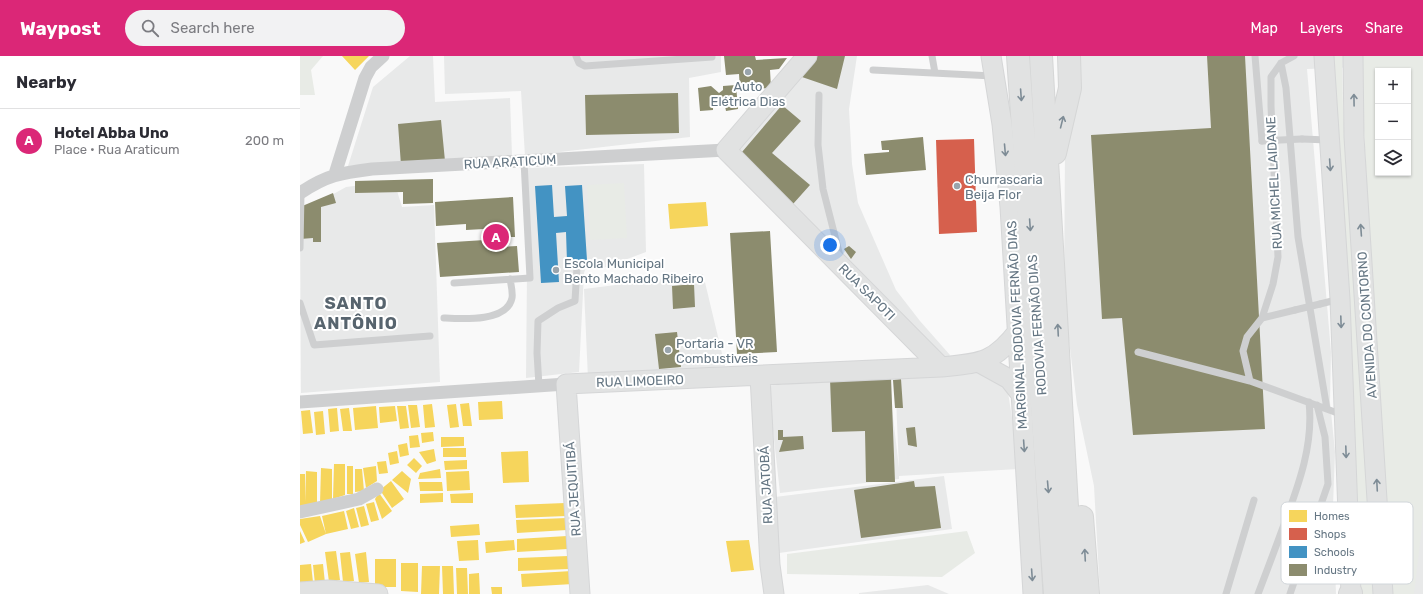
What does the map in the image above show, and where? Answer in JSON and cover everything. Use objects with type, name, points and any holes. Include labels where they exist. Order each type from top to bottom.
[{"type":"highway","name":"RODOVIA FERNÃO DIAS","points":[[1018,56],[1055,594]]},
{"type":"highway","name":"RODOVIA FERNÃO DIAS","points":[[1041,56],[1072,594]]},
{"type":"highway","points":[[1052,230],[1055,149],[1070,88],[1069,56]]},
{"type":"highway","points":[[1059,352],[1077,461],[1088,594]]},
{"type":"street","points":[[335,174],[365,78],[371,67],[383,56]]},
{"type":"street","points":[[726,150],[807,56]]},
{"type":"street","name":"MARGINAL RODOVIA FERNÃO DIAS","points":[[991,56],[1004,146],[1018,331],[1020,393],[1033,594]]},
{"type":"street","name":"AVENIDA DO CONTORNO","points":[[1324,56],[1328,140],[1340,299],[1347,502]]},
{"type":"street","name":"AVENIDA DO CONTORNO","points":[[1353,56],[1354,137],[1377,502]]},
{"type":"street","name":"RUA ARATICUM","points":[[303,189],[335,174],[372,169],[726,150]]},
{"type":"street","name":"RUA SAPOTI","points":[[726,150],[940,367]]},
{"type":"street","name":"RUA LIMOEIRO","points":[[300,402],[566,384],[940,367],[980,363],[994,356],[1010,342],[1018,331]]},
{"type":"street","points":[[980,363],[1009,379],[1020,393]]},
{"type":"street","name":"RUA JATOBÁ","points":[[760,376],[770,565],[774,594]]},
{"type":"street","name":"RUA JEQUITIBÁ","points":[[566,384],[580,594]]},
{"type":"street","points":[[300,512],[359,499],[377,488]]},
{"type":"street","name":"AVENIDA DO CONTORNO","points":[[1350,584],[1350,594]]},
{"type":"street","name":"AVENIDA DO CONTORNO","points":[[1382,584],[1383,594]]},
{"type":"street","points":[[300,592],[328,590],[378,594]]},
{"type":"lane","points":[[576,56],[579,63],[585,66],[712,58]]},
{"type":"lane","points":[[932,56],[935,73]]},
{"type":"lane","points":[[1255,56],[1262,141],[1302,139],[1328,140]]},
{"type":"lane","points":[[1294,56],[1281,63],[1286,88],[1298,237],[1327,409]]},
{"type":"lane","name":"RUA MICHEL LAIDANE","points":[[1262,318],[1273,284],[1278,257],[1271,78],[1281,63]]},
{"type":"lane","points":[[873,70],[993,76]]},
{"type":"lane","points":[[819,95],[818,145],[823,189],[843,268]]},
{"type":"lane","points":[[454,283],[530,278],[524,161]]},
{"type":"lane","points":[[300,248],[303,189]]},
{"type":"lane","points":[[539,386],[537,353],[538,321],[558,308],[575,301],[577,267]]},
{"type":"lane","points":[[444,318],[472,319],[497,315],[507,306],[512,298],[510,279]]},
{"type":"lane","points":[[1250,381],[1243,350],[1247,337],[1262,318],[1340,299]]},
{"type":"lane","points":[[300,303],[314,345],[430,336]]},
{"type":"lane","points":[[1138,352],[1250,381],[1345,415]]},
{"type":"lane","points":[[1292,502],[1308,453],[1311,422],[1309,402]]},
{"type":"lane","points":[[1317,405],[1325,437],[1328,484],[1322,502]]},
{"type":"lane","points":[[1226,594],[1254,500]]},
{"type":"lane","points":[[1258,594],[1281,532]]},
{"type":"lane","points":[[1290,594],[1293,584]]},
{"type":"shaded area","points":[[300,56],[323,56],[311,70],[315,95],[300,95]]},
{"type":"shaded area","points":[[410,56],[433,56],[435,102],[510,98],[512,156],[348,166],[373,87]]},
{"type":"shaded area","points":[[444,56],[721,56],[721,72],[689,78],[690,137],[525,156],[521,91],[445,94]]},
{"type":"shaded area","points":[[817,56],[857,56],[849,109],[852,164],[858,203],[896,290],[920,321],[950,355],[946,361],[735,150]]},
{"type":"shaded area","points":[[1076,56],[1423,56],[1423,594],[1393,594],[1392,584],[1413,584],[1413,502],[1388,502],[1365,67],[1307,69],[1331,352],[1330,402],[1335,452],[1333,502],[1281,502],[1281,584],[1336,584],[1336,594],[1100,594],[1094,486],[1077,405],[1064,300],[1065,148]]},
{"type":"shaded area","points":[[1334,56],[1342,56],[1343,109],[1370,502],[1355,502]]},
{"type":"shaded area","points":[[1360,56],[1423,56],[1423,517],[1414,594],[1389,594],[1388,584],[1413,584],[1413,502],[1384,502]]},
{"type":"shaded area","name":"Escola Municipal Bento Machado Ribeiro","points":[[644,164],[646,252],[603,268],[587,264],[584,273],[579,372],[526,378],[528,168]]},
{"type":"shaded area","points":[[394,181],[402,207],[434,205],[440,382],[301,393],[300,209],[321,201],[346,187]]},
{"type":"shaded area","points":[[624,183],[627,238],[590,240],[587,185]]},
{"type":"shaded area","points":[[703,274],[725,366],[588,379],[584,289]]},
{"type":"shaded area","points":[[976,368],[1007,386],[1020,469],[899,476],[899,479],[780,493],[768,386],[888,374],[899,468],[895,375]]},
{"type":"shaded area","points":[[944,476],[952,529],[779,553],[775,497]]},
{"type":"shaded area","points":[[967,531],[975,553],[942,577],[787,574],[787,554]]},
{"type":"shaded area","points":[[1359,584],[1375,584],[1376,594],[1359,594]]},
{"type":"shaded area","points":[[928,585],[949,594],[859,594],[859,593]]},
{"type":"building: Homes","points":[[342,56],[369,56],[355,70]]},
{"type":"building: Homes","points":[[706,202],[708,226],[670,229],[668,204]]},
{"type":"building: Homes","points":[[502,401],[503,419],[479,420],[478,402]]},
{"type":"building: Homes","points":[[469,403],[472,426],[463,426],[460,404]]},
{"type":"building: Homes","points":[[432,404],[435,427],[425,428],[423,405]]},
{"type":"building: Homes","points":[[456,404],[459,427],[450,428],[447,405]]},
{"type":"building: Homes","points":[[408,405],[417,405],[420,427],[411,428]]},
{"type":"building: Homes","points":[[376,406],[378,428],[355,430],[353,408]]},
{"type":"building: Homes","points":[[395,406],[397,421],[380,423],[379,407]]},
{"type":"building: Homes","points":[[397,406],[406,406],[409,428],[400,429]]},
{"type":"building: Homes","points":[[337,408],[339,431],[330,432],[328,409]]},
{"type":"building: Homes","points":[[349,408],[352,431],[343,431],[340,409]]},
{"type":"building: Homes","points":[[310,410],[313,433],[303,434],[301,411]]},
{"type":"building: Homes","points":[[323,411],[325,434],[316,435],[314,412]]},
{"type":"building: Homes","points":[[433,432],[434,441],[422,443],[421,433]]},
{"type":"building: Homes","points":[[418,435],[420,447],[410,448],[409,436]]},
{"type":"building: Homes","points":[[441,437],[464,437],[464,446],[441,447]]},
{"type":"building: Homes","points":[[407,443],[409,455],[400,457],[398,445]]},
{"type":"building: Homes","points":[[443,448],[466,448],[466,457],[443,457]]},
{"type":"building: Homes","points":[[434,449],[436,461],[427,464],[419,452]]},
{"type":"building: Homes","points":[[397,451],[399,463],[390,465],[388,453]]},
{"type":"building: Homes","points":[[528,451],[529,482],[503,483],[501,452]]},
{"type":"building: Homes","points":[[414,458],[422,466],[416,473],[407,465]]},
{"type":"building: Homes","points":[[467,460],[467,469],[445,470],[444,461]]},
{"type":"building: Homes","points":[[386,461],[388,473],[379,474],[377,462]]},
{"type":"building: Homes","points":[[334,464],[345,464],[345,495],[333,499]]},
{"type":"building: Homes","points":[[347,466],[353,466],[353,494],[347,494]]},
{"type":"building: Homes","points":[[376,466],[377,481],[366,488],[363,468]]},
{"type":"building: Homes","points":[[321,468],[332,469],[332,500],[320,503]]},
{"type":"building: Homes","points":[[355,469],[362,469],[364,491],[355,492]]},
{"type":"building: Homes","points":[[440,469],[441,478],[418,479],[420,473]]},
{"type":"building: Homes","points":[[306,471],[317,472],[317,503],[300,507],[300,474],[305,474],[305,502]]},
{"type":"building: Homes","points":[[402,471],[411,479],[408,493],[392,480]]},
{"type":"building: Homes","points":[[469,471],[470,490],[447,491],[446,472]]},
{"type":"building: Homes","points":[[391,481],[404,499],[392,508],[380,490]]},
{"type":"building: Homes","points":[[419,482],[442,482],[443,491],[420,491]]},
{"type":"building: Homes","points":[[379,493],[392,511],[382,519],[375,499]]},
{"type":"building: Homes","points":[[443,493],[443,502],[420,503],[420,494]]},
{"type":"building: Homes","points":[[473,493],[473,503],[451,503],[450,494]]},
{"type":"building: Homes","points":[[374,502],[379,520],[371,522],[366,504]]},
{"type":"building: Homes","points":[[565,503],[566,516],[516,518],[515,505]]},
{"type":"building: Homes","points":[[364,506],[369,525],[361,527],[356,508]]},
{"type":"building: Homes","points":[[354,508],[359,527],[351,529],[346,511]]},
{"type":"building: Homes","points":[[344,511],[348,529],[326,534],[322,516]]},
{"type":"building: Homes","points":[[320,516],[326,534],[308,542],[300,525],[300,519]]},
{"type":"building: Homes","points":[[567,518],[567,530],[517,533],[516,520]]},
{"type":"building: Homes","points":[[479,524],[480,535],[451,537],[450,526]]},
{"type":"building: Homes","points":[[300,531],[305,542],[300,544]]},
{"type":"building: Homes","points":[[567,536],[568,549],[517,552],[517,539]]},
{"type":"building: Homes","points":[[478,540],[479,560],[459,561],[457,541]]},
{"type":"building: Homes","points":[[514,540],[515,550],[486,553],[485,542]]},
{"type":"building: Homes","points":[[749,540],[754,570],[731,572],[726,541]]},
{"type":"building: Homes","points":[[336,551],[340,580],[329,582],[325,552]]},
{"type":"building: Homes","points":[[350,552],[354,581],[343,582],[340,553]]},
{"type":"building: Homes","points":[[366,552],[369,582],[359,583],[355,554]]},
{"type":"building: Homes","points":[[568,556],[569,569],[518,571],[518,558]]},
{"type":"building: Homes","points":[[375,559],[396,559],[396,587],[375,587]]},
{"type":"building: Homes","points":[[401,563],[418,563],[418,592],[401,591]]},
{"type":"building: Homes","points":[[311,564],[313,582],[300,583],[300,565]]},
{"type":"building: Homes","points":[[323,564],[325,583],[315,584],[313,565]]},
{"type":"building: Homes","points":[[422,566],[440,566],[439,594],[421,594]]},
{"type":"building: Homes","points":[[442,566],[453,566],[454,594],[443,594]]},
{"type":"building: Homes","points":[[456,568],[467,568],[468,594],[457,594]]},
{"type":"building: Homes","points":[[572,571],[573,584],[522,587],[521,574]]},
{"type":"building: Homes","points":[[479,573],[480,594],[469,594],[469,574]]},
{"type":"building: Homes","points":[[491,587],[502,587],[502,594],[492,594]]},
{"type":"building: Shops","name":"Churrascaria Beija Flor","points":[[974,139],[977,232],[939,234],[936,140]]},
{"type":"building: Schools","points":[[552,185],[554,217],[567,216],[565,186],[582,185],[587,260],[567,262],[566,232],[556,233],[559,282],[541,283],[535,186]]},
{"type":"building: Industry","name":"Auto Elétrica Dias","points":[[724,56],[755,56],[756,60],[787,58],[779,69],[770,70],[771,88],[740,90],[739,74],[726,75]]},
{"type":"building: Industry","points":[[817,56],[845,56],[837,89],[802,77]]},
{"type":"building: Industry","points":[[1207,56],[1245,56],[1265,429],[1133,435],[1122,318],[1102,319],[1091,135],[1211,128]]},
{"type":"building: Industry","points":[[736,85],[738,109],[726,111],[725,106],[713,107],[713,110],[700,111],[698,88],[711,86],[719,93],[723,90],[723,86]]},
{"type":"building: Industry","points":[[678,93],[679,133],[586,135],[585,95]]},
{"type":"building: Industry","points":[[782,105],[801,121],[772,153],[810,185],[793,204],[742,152]]},
{"type":"building: Industry","points":[[441,120],[445,161],[401,165],[398,124]]},
{"type":"building: Industry","points":[[923,137],[926,170],[866,175],[864,154],[889,152],[889,150],[882,150],[881,141]]},
{"type":"building: Industry","points":[[433,179],[433,203],[403,204],[403,192],[355,193],[355,181]]},
{"type":"building: Industry","points":[[333,193],[336,203],[321,207],[321,242],[313,242],[313,238],[300,239],[300,207]]},
{"type":"building: Industry","points":[[513,197],[515,237],[500,237],[501,247],[517,246],[519,272],[440,277],[437,243],[485,240],[484,229],[466,230],[466,224],[436,226],[435,202]]},
{"type":"building: Industry","points":[[770,231],[777,352],[737,354],[730,233]]},
{"type":"building: Industry","points":[[849,246],[856,252],[851,259],[844,249]]},
{"type":"building: Industry","points":[[694,284],[695,307],[673,309],[672,286]]},
{"type":"building: Industry","name":"Portaria - VR Combustiveis","points":[[677,332],[681,367],[659,369],[655,334]]},
{"type":"building: Industry","points":[[891,377],[895,482],[866,482],[865,431],[832,432],[830,379]]},
{"type":"building: Industry","points":[[901,379],[903,408],[895,408],[893,380]]},
{"type":"building: Industry","points":[[915,427],[917,447],[908,445],[906,428]]},
{"type":"building: Industry","points":[[778,430],[783,430],[783,437],[803,436],[804,449],[779,452],[783,440],[778,440]]},
{"type":"building: Industry","points":[[914,481],[915,487],[935,486],[941,528],[861,538],[854,490]]},
{"type":"place","name":"Auto Elétrica Dias","points":[[748,72]]},
{"type":"place","name":"Churrascaria Beija Flor","points":[[957,186]]},
{"type":"place","name":"Hotel Abba Uno","points":[[496,237]]},
{"type":"place","name":"Escola Municipal Bento Machado Ribeiro","points":[[556,270]]},
{"type":"place","name":"Portaria - VR Combustiveis","points":[[668,350]]},
{"type":"district","name":"SANTO ANTÔNIO","points":[[356,313]]}]
